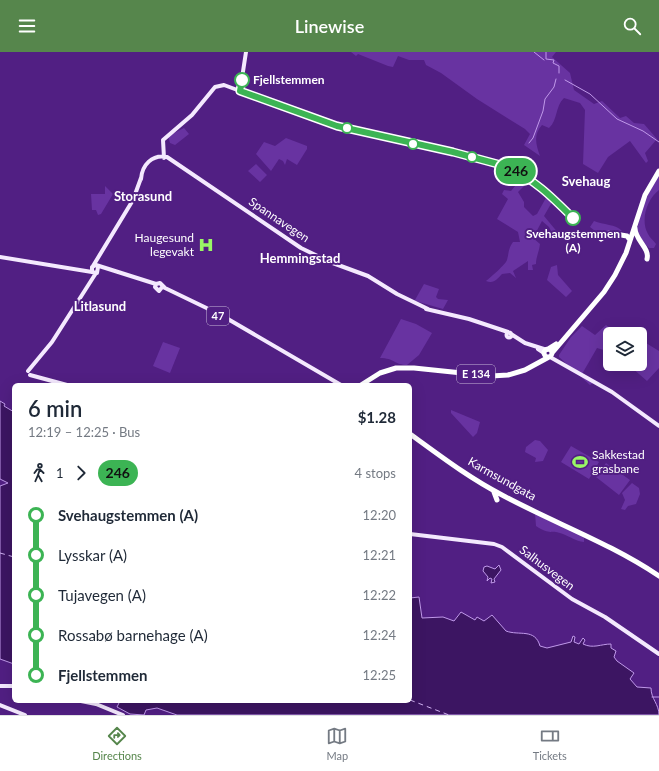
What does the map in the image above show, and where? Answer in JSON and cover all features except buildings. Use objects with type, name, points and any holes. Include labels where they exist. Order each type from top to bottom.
[{"type":"highway","name":"E 134","points":[[364,383],[380,373],[392,369],[421,369],[491,376],[514,374],[531,367],[568,334],[608,286],[626,253],[644,195],[659,171]]},
{"type":"highway","name":"E 134","points":[[622,235],[629,232],[635,223]]},
{"type":"highway","points":[[635,223],[636,235],[648,254],[646,258]]},
{"type":"highway","points":[[602,239],[605,234],[611,234],[628,236],[630,240]]},
{"type":"highway","points":[[626,253],[633,244],[642,245]]},
{"type":"highway","name":"E 134","points":[[368,383],[397,370],[421,369]]},
{"type":"highway","name":"Karmsundgata","points":[[412,434],[450,463],[491,488],[588,536]]},
{"type":"highway","name":"Karmsundgata","points":[[412,434],[475,476],[635,561],[659,576]]},
{"type":"highway","points":[[491,488],[496,494],[497,500]]},
{"type":"main road","points":[[61,383],[30,373],[34,363],[52,342],[91,280],[99,256],[135,195],[146,164],[154,158],[164,157],[164,140],[192,116],[215,87],[224,85],[240,91],[246,52]]},
{"type":"main road","name":"Spannavegen","points":[[164,157],[175,161],[300,248],[368,276],[397,294],[428,309],[469,318],[548,353],[560,362],[612,392],[659,426]]},
{"type":"main road","name":"47","points":[[0,256],[95,269],[127,276],[156,286],[160,283],[162,288],[212,313],[333,383]]},
{"type":"main road","name":"47","points":[[156,286],[157,291],[162,288]]},
{"type":"main road","name":"47","points":[[162,288],[221,315],[338,383]]},
{"type":"main road","name":"Salhusvegen","points":[[412,534],[494,544],[502,547],[572,599],[605,617],[659,654]]},
{"type":"main road","points":[[0,686],[12,686]]},
{"type":"main road","points":[[91,703],[123,715]]},
{"type":"main road","points":[[0,705],[25,715]]},
{"type":"shaded area","points":[[351,52],[556,52],[552,57],[570,73],[574,90],[594,104],[602,101],[620,118],[626,116],[634,123],[644,124],[657,139],[645,153],[648,161],[646,163],[630,141],[608,157],[598,173],[583,164],[585,110],[580,103],[564,98],[559,105],[552,125],[549,128],[542,125],[536,136],[537,148],[540,156],[524,145],[530,134],[525,129],[477,99],[441,73],[426,65],[424,60],[409,60],[398,56],[393,67],[358,54],[356,56]]},
{"type":"shaded area","points":[[184,128],[189,134],[175,145],[170,143],[168,136]]},
{"type":"shaded area","points":[[286,138],[307,146],[307,149],[297,165],[287,159],[285,165],[283,161],[279,159],[271,171],[256,154],[264,142],[275,146]]},
{"type":"shaded area","points":[[256,164],[267,175],[260,182],[248,171]]},
{"type":"shaded area","points":[[659,173],[659,190],[648,204],[645,216],[646,228],[656,244],[654,248],[649,248],[639,235],[638,226],[639,219],[649,192]]},
{"type":"shaded area","points":[[520,180],[529,181],[518,192],[524,202],[524,207],[533,216],[537,214],[547,196],[552,202],[544,216],[559,234],[554,237],[549,227],[542,221],[533,238],[540,244],[536,264],[532,265],[533,270],[528,270],[528,261],[513,271],[516,278],[510,273],[502,274],[497,279],[489,282],[486,281],[506,262],[509,249],[513,242],[520,242],[518,232],[497,219],[508,199],[502,194],[504,190],[511,191]]},
{"type":"shaded area","points":[[105,186],[113,194],[101,214],[98,215],[96,210],[92,210],[91,194],[105,194]]},
{"type":"shaded area","points":[[594,221],[616,227],[622,231],[607,231],[599,234],[590,227]]},
{"type":"shaded area","points":[[557,265],[558,275],[572,291],[566,297],[547,280],[551,267]]},
{"type":"shaded area","points":[[424,284],[439,289],[436,297],[438,299],[448,300],[443,309],[412,300],[415,300]]},
{"type":"shaded area","points":[[401,319],[416,324],[432,333],[419,355],[407,365],[385,358],[380,358]]},
{"type":"shaded area","points":[[582,326],[595,335],[603,328],[603,350],[597,348],[582,374],[593,383],[590,385],[559,357],[559,355],[571,337]]},
{"type":"shaded area","points":[[163,342],[180,348],[170,373],[153,366]]},
{"type":"shaded area","points":[[647,344],[659,351],[659,368],[647,381],[636,371],[647,371]]},
{"type":"shaded area","points":[[0,401],[5,404],[4,406],[12,411],[12,663],[0,659],[0,486],[8,483],[0,479]]},
{"type":"shaded area","points":[[451,410],[480,422],[477,433],[473,437],[451,413]]},
{"type":"shaded area","points":[[535,440],[540,441],[548,450],[543,461],[535,462],[536,458],[525,452],[526,447]]},
{"type":"shaded area","name":"Sakkestad grasbane","points":[[571,446],[599,462],[589,479],[561,462]]},
{"type":"shaded area","points":[[606,463],[630,480],[619,495],[596,477]]},
{"type":"shaded area","points":[[632,483],[639,488],[640,494],[636,504],[628,506],[625,510],[621,509],[625,500],[622,493]]},
{"type":"shaded area","points":[[535,513],[572,530],[584,538],[584,542],[566,535],[548,532],[541,529],[536,526]]},
{"type":"shaded area","points":[[499,565],[501,570],[494,579],[495,582],[491,583],[492,579],[490,578],[487,581],[488,577],[483,571],[484,567],[487,566],[495,569]]},
{"type":"shaded area","points":[[419,597],[422,618],[443,617],[454,621],[461,612],[475,620],[477,617],[484,621],[492,615],[506,631],[530,635],[538,640],[540,646],[547,648],[571,642],[573,636],[575,637],[574,642],[579,644],[583,638],[585,640],[583,644],[587,645],[594,646],[611,644],[611,648],[616,651],[614,657],[617,661],[634,673],[630,679],[637,687],[651,688],[659,715],[177,715],[157,708],[146,710],[144,715],[130,714],[117,707],[119,703],[412,703],[412,598]]},
{"type":"waterway","points":[[534,52],[544,60]]},
{"type":"waterway","points":[[546,52],[546,59],[554,60],[553,63],[559,66],[559,73]]},
{"type":"waterway","points":[[529,143],[533,138],[543,111],[545,99],[554,87],[556,79]]},
{"type":"waterway","points":[[565,80],[590,94],[617,119],[643,131],[659,142]]},
{"type":"waterway","points":[[652,697],[659,697]]},
{"type":"ferry route","points":[[0,553],[12,556]]},
{"type":"ferry route","points":[[412,701],[449,715]]},
{"type":"bus line","name":"246","points":[[242,80],[240,91],[324,122],[417,145],[453,152],[505,166],[525,175],[540,186],[573,218]]},
{"type":"place","name":"Fjellstemmen","points":[[242,80]]},
{"type":"place","name":"Svehaugstemmen (A)","points":[[573,218]]},
{"type":"place","name":"Haugesund legevakt","points":[[206,245]]},
{"type":"place","name":"Sakkestad grasbane","points":[[580,462]]},
{"type":"district","name":"Svehaug","points":[[586,181]]},
{"type":"district","name":"Storasund","points":[[143,196]]},
{"type":"district","name":"Hemmingstad","points":[[300,258]]},
{"type":"district","name":"Litlasund","points":[[100,306]]}]
